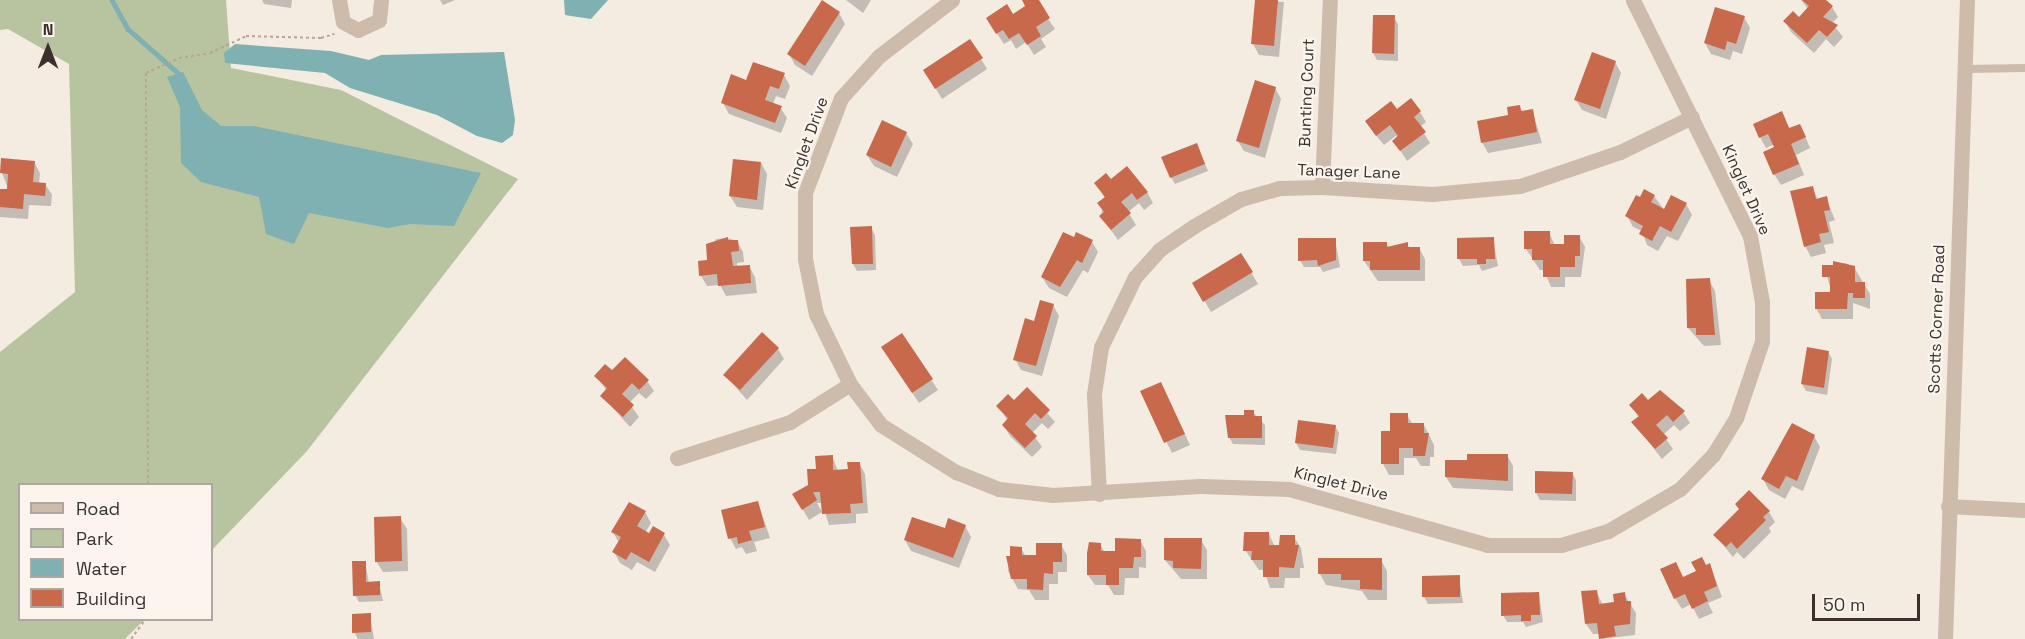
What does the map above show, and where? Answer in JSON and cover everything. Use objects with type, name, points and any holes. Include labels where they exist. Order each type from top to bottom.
[{"type":"street","points":[[339,0],[339,15],[351,28],[374,25],[382,14],[381,0]]},
{"type":"street","name":"Kinglet Drive","points":[[952,0],[879,56],[841,98],[805,193],[805,259],[816,314],[850,384],[881,425],[956,472],[999,489],[1053,495],[1100,494],[1200,486],[1289,489],[1488,544],[1561,544],[1608,531],[1680,489],[1713,455],[1736,418],[1762,340],[1762,303],[1750,236],[1636,1]]},
{"type":"street","name":"Bunting Court","points":[[1322,186],[1330,0]]},
{"type":"street","name":"Scotts Corner Road","points":[[1945,639],[1967,0]]},
{"type":"street","name":"Tanager Lane","points":[[1100,494],[1094,394],[1101,347],[1135,277],[1160,250],[1241,199],[1279,188],[1322,186],[1432,194],[1520,186],[1620,152],[1692,117]]},
{"type":"street","points":[[676,458],[790,422],[850,384]]},
{"type":"street","points":[[1948,506],[2025,510]]},
{"type":"lane","points":[[1965,69],[2025,68]]},
{"type":"path","points":[[148,483],[146,74],[174,60],[210,53],[246,36],[321,38],[351,28]]},
{"type":"path","points":[[131,639],[144,621]]},
{"type":"green space","points":[[0,0],[226,0],[231,68],[341,90],[518,179],[307,451],[213,549],[213,483],[18,483],[18,621],[143,621],[125,639],[0,639],[0,352],[75,292],[69,64],[8,29],[0,30]]},
{"type":"water","points":[[564,0],[608,0],[591,19],[565,15]]},
{"type":"water","points":[[235,44],[331,51],[369,60],[381,55],[504,52],[515,120],[513,135],[502,143],[477,136],[437,115],[350,88],[325,73],[225,63],[224,53]]},
{"type":"water","points":[[183,72],[202,110],[221,126],[254,126],[481,173],[454,226],[410,224],[388,228],[309,213],[294,244],[266,234],[259,197],[201,182],[181,163],[180,107],[167,77]]},
{"type":"building","points":[[822,0],[840,12],[805,66],[787,54]]},
{"type":"building","points":[[1022,0],[1039,0],[1050,18],[1036,27],[1041,36],[1027,45],[1019,33],[1009,39],[1003,30],[996,34],[986,18],[1007,4],[1013,14],[1025,6]]},
{"type":"building","points":[[1255,0],[1278,0],[1274,46],[1251,44]]},
{"type":"building","points":[[1802,0],[1826,0],[1833,6],[1823,17],[1838,25],[1827,37],[1819,30],[1807,43],[1783,21],[1793,11],[1799,17],[1809,6]]},
{"type":"building","points":[[1715,7],[1745,16],[1736,44],[1727,41],[1725,50],[1704,43]]},
{"type":"building","points":[[1373,15],[1395,15],[1394,54],[1372,53]]},
{"type":"building","points":[[970,39],[983,58],[935,89],[923,70]]},
{"type":"building","points":[[1592,52],[1616,61],[1600,109],[1574,100]]},
{"type":"building","points":[[753,62],[785,73],[779,89],[770,86],[765,100],[782,106],[775,123],[721,103],[731,74],[746,80]]},
{"type":"building","points":[[1255,80],[1276,87],[1259,148],[1236,141]]},
{"type":"building","points":[[1411,98],[1421,111],[1414,117],[1426,132],[1400,151],[1392,141],[1398,136],[1390,125],[1376,136],[1365,121],[1391,101],[1397,109]]},
{"type":"building","points":[[1520,105],[1521,111],[1533,109],[1537,132],[1481,143],[1477,121],[1508,115],[1507,107]]},
{"type":"building","points":[[1782,111],[1789,128],[1800,124],[1806,137],[1791,144],[1799,164],[1773,175],[1763,152],[1774,147],[1768,134],[1759,138],[1753,124]]},
{"type":"building","points":[[882,120],[907,132],[891,167],[866,155]]},
{"type":"building","points":[[1197,143],[1205,164],[1170,178],[1161,157]]},
{"type":"building","points":[[1,158],[35,161],[33,182],[46,183],[45,196],[24,194],[23,209],[0,207],[0,189],[7,189],[8,174],[0,173]]},
{"type":"building","points":[[733,159],[761,162],[757,200],[729,196]]},
{"type":"building","points":[[1127,166],[1148,192],[1137,200],[1132,193],[1121,202],[1131,213],[1111,230],[1099,216],[1104,212],[1097,203],[1105,197],[1094,183],[1106,173],[1111,179]]},
{"type":"building","points":[[1813,186],[1816,199],[1827,196],[1830,210],[1824,211],[1829,232],[1819,234],[1821,242],[1804,247],[1790,191]]},
{"type":"building","points":[[1644,189],[1655,195],[1651,202],[1664,209],[1671,195],[1687,203],[1671,232],[1660,226],[1652,241],[1639,234],[1643,226],[1625,216],[1636,195],[1640,197]]},
{"type":"building","points":[[872,226],[873,264],[852,264],[850,227]]},
{"type":"building","points":[[1524,231],[1550,231],[1550,244],[1564,244],[1564,235],[1580,235],[1580,256],[1575,256],[1575,267],[1560,267],[1560,277],[1543,277],[1543,260],[1532,260],[1532,249],[1524,249]]},
{"type":"building","points":[[1063,232],[1074,237],[1076,232],[1093,240],[1082,263],[1077,260],[1060,287],[1041,277]]},
{"type":"building","points":[[728,237],[728,240],[738,240],[739,251],[731,252],[733,266],[750,265],[751,283],[718,286],[717,274],[699,276],[698,261],[707,260],[706,244]]},
{"type":"building","points":[[1494,237],[1495,259],[1486,259],[1486,264],[1477,264],[1477,259],[1457,259],[1457,238]]},
{"type":"building","points":[[1298,238],[1336,238],[1336,260],[1318,266],[1317,260],[1298,261]]},
{"type":"building","points":[[1363,242],[1387,242],[1387,247],[1408,242],[1408,247],[1420,247],[1420,270],[1370,270],[1370,261],[1363,261]]},
{"type":"building","points":[[1241,253],[1253,272],[1203,302],[1192,283]]},
{"type":"building","points":[[1833,261],[1855,266],[1855,282],[1865,282],[1865,298],[1853,298],[1853,293],[1848,293],[1847,309],[1815,309],[1815,292],[1830,292],[1830,277],[1822,277],[1822,265],[1833,265]]},
{"type":"building","points":[[1710,278],[1715,335],[1696,335],[1696,328],[1687,328],[1686,279]]},
{"type":"building","points":[[1040,300],[1054,304],[1036,366],[1013,360],[1025,318],[1034,321]]},
{"type":"building","points":[[762,332],[779,348],[740,390],[723,375]]},
{"type":"building","points":[[902,333],[933,379],[912,393],[881,347]]},
{"type":"building","points":[[1807,347],[1829,351],[1824,388],[1801,384]]},
{"type":"building","points":[[625,357],[649,380],[639,390],[632,383],[622,394],[634,405],[623,417],[600,396],[607,388],[594,376],[605,364],[612,370]]},
{"type":"building","points":[[1161,382],[1185,434],[1164,443],[1140,391]]},
{"type":"building","points":[[1027,387],[1050,410],[1041,419],[1035,413],[1025,424],[1037,436],[1025,448],[1002,425],[1008,418],[996,406],[1008,394],[1014,400]]},
{"type":"building","points":[[1660,390],[1685,411],[1673,422],[1667,415],[1656,425],[1668,438],[1655,449],[1631,422],[1639,416],[1629,405],[1642,393],[1648,400]]},
{"type":"building","points":[[1244,410],[1254,410],[1254,416],[1262,416],[1262,438],[1228,438],[1225,415],[1244,415]]},
{"type":"building","points":[[1390,413],[1408,413],[1408,423],[1424,423],[1424,433],[1429,433],[1425,456],[1413,456],[1413,448],[1399,448],[1399,464],[1381,464],[1381,431],[1390,431]]},
{"type":"building","points":[[1298,420],[1336,425],[1333,448],[1295,443]]},
{"type":"building","points":[[1792,423],[1815,435],[1797,481],[1786,476],[1779,489],[1761,479]]},
{"type":"building","points":[[1467,454],[1508,454],[1508,481],[1445,477],[1445,460],[1467,460]]},
{"type":"building","points":[[833,455],[833,470],[848,469],[847,462],[860,462],[863,503],[850,504],[851,513],[822,514],[820,492],[813,492],[817,500],[802,510],[792,494],[808,485],[807,469],[816,469],[815,456]]},
{"type":"building","points":[[1535,471],[1573,472],[1572,494],[1535,493]]},
{"type":"building","points":[[1749,490],[1770,511],[1763,517],[1766,520],[1737,549],[1731,542],[1726,547],[1713,535],[1739,509],[1735,504]]},
{"type":"building","points":[[758,501],[765,527],[749,531],[752,540],[738,544],[737,537],[728,539],[721,510]]},
{"type":"building","points":[[629,502],[646,511],[637,526],[649,533],[653,526],[665,533],[649,562],[631,552],[626,560],[612,552],[621,537],[611,532]]},
{"type":"building","points":[[401,516],[402,561],[375,562],[374,517]]},
{"type":"building","points":[[912,517],[945,528],[948,518],[966,525],[953,558],[904,540]]},
{"type":"building","points":[[1244,532],[1269,532],[1269,545],[1279,545],[1280,535],[1295,535],[1295,545],[1299,545],[1294,568],[1279,567],[1279,577],[1263,577],[1263,560],[1251,560],[1252,551],[1243,551]]},
{"type":"building","points":[[1115,538],[1141,539],[1141,557],[1134,557],[1133,568],[1119,568],[1119,585],[1106,585],[1106,575],[1087,575],[1089,542],[1101,543],[1101,551],[1115,551]]},
{"type":"building","points":[[1164,538],[1202,538],[1201,569],[1173,568],[1173,561],[1164,560]]},
{"type":"building","points":[[1036,543],[1062,543],[1062,562],[1053,562],[1053,574],[1044,573],[1043,590],[1027,589],[1027,579],[1011,579],[1006,556],[1010,556],[1010,546],[1022,547],[1022,555],[1036,555]]},
{"type":"building","points":[[1702,557],[1706,565],[1710,563],[1717,586],[1704,592],[1708,601],[1692,609],[1685,594],[1674,599],[1660,569],[1676,562],[1683,577],[1696,571],[1691,562]]},
{"type":"building","points":[[1318,558],[1382,558],[1382,590],[1360,589],[1360,580],[1341,580],[1341,574],[1318,574]]},
{"type":"building","points":[[352,561],[366,561],[366,582],[380,581],[380,595],[353,596]]},
{"type":"building","points":[[1460,575],[1460,597],[1422,597],[1422,576]]},
{"type":"building","points":[[1597,590],[1599,604],[1614,602],[1613,594],[1625,592],[1626,601],[1631,601],[1630,624],[1614,626],[1616,636],[1599,639],[1597,623],[1585,624],[1581,591]]},
{"type":"building","points":[[1539,592],[1540,615],[1531,615],[1531,621],[1521,621],[1521,615],[1501,616],[1501,593]]},
{"type":"building","points":[[371,613],[371,632],[352,633],[352,614]]},
{"type":"waterway","points":[[112,0],[128,29],[178,73]]}]
